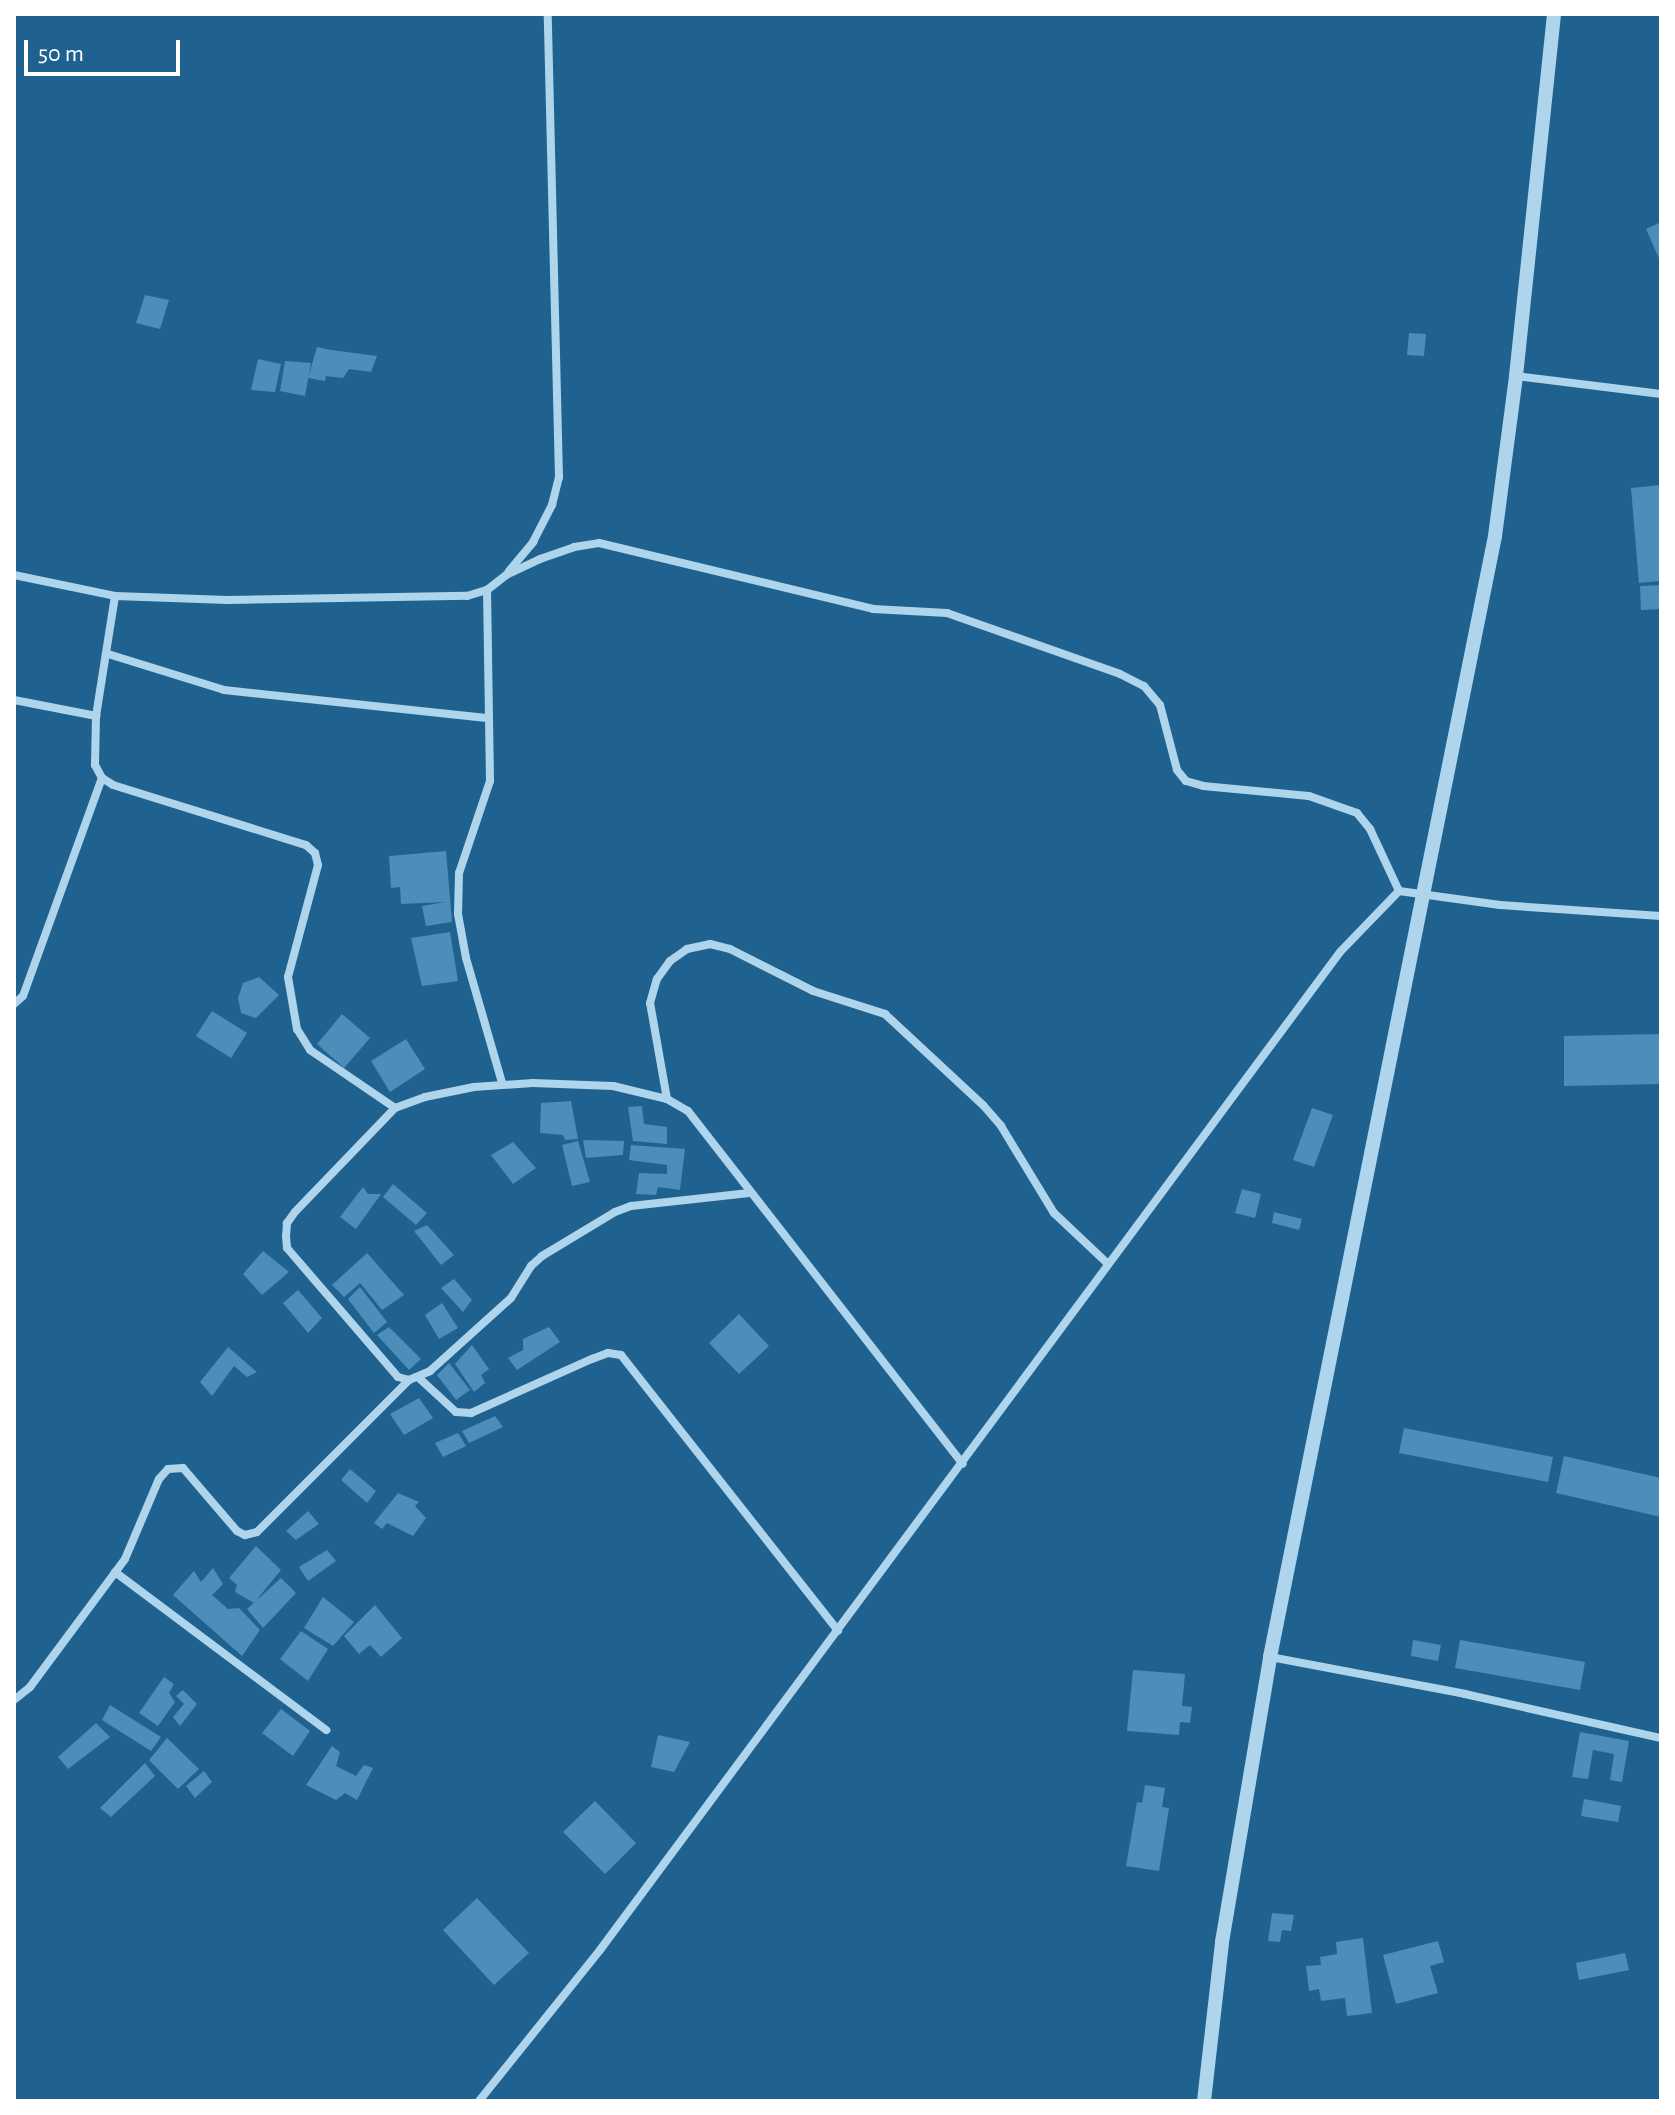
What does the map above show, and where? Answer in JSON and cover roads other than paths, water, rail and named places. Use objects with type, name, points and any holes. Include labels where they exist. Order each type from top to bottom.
[{"type":"street","points":[[14,575],[115,596],[227,600],[467,596],[487,590],[506,575],[533,542],[552,505],[559,477],[548,14]]},
{"type":"street","points":[[1204,2101],[1222,1942],[1270,1657],[1426,892],[1495,536],[1516,376],[1554,14]]},
{"type":"street","points":[[1516,376],[1661,394]]},
{"type":"street","points":[[506,575],[574,547],[599,543],[873,609],[947,613],[974,620],[998,633],[1120,674],[1144,686],[1160,705],[1177,770],[1186,781],[1203,786],[1309,796],[1357,813],[1370,829],[1399,891]]},
{"type":"street","points":[[487,590],[490,781],[459,873],[458,914],[466,958],[502,1083]]},
{"type":"street","points":[[115,596],[96,716],[95,765],[102,778],[113,785],[306,845],[315,853],[318,865],[288,977],[297,1029],[310,1050],[395,1108]]},
{"type":"street","points":[[108,654],[224,690],[487,718]]},
{"type":"street","points":[[14,700],[96,716]]},
{"type":"street","points":[[14,1004],[23,996],[102,778]]},
{"type":"street","points":[[479,2101],[600,1950],[1340,952],[1399,891],[1426,892],[1500,905],[1661,916]]},
{"type":"street","points":[[667,1099],[650,1003],[657,979],[670,961],[687,949],[710,944],[730,949],[813,991],[885,1014],[983,1105],[1001,1126],[1054,1213],[1107,1263]]},
{"type":"street","points":[[749,1193],[631,1206],[615,1212],[531,1266],[511,1298],[419,1378],[409,1380],[398,1377],[287,1248],[287,1223],[295,1212],[395,1108],[425,1097],[502,1083],[613,1086],[667,1099],[688,1111],[704,1128],[749,1193],[963,1464]]},
{"type":"street","points":[[419,1378],[456,1412],[471,1413],[592,1359],[608,1353],[621,1355],[838,1631]]},
{"type":"street","points":[[14,1700],[30,1687],[115,1572],[134,1543],[159,1479],[168,1469],[183,1468],[237,1531],[245,1535],[257,1532],[409,1380]]},
{"type":"street","points":[[115,1572],[326,1730]]},
{"type":"street","points":[[1270,1657],[1465,1694],[1661,1738]]}]
